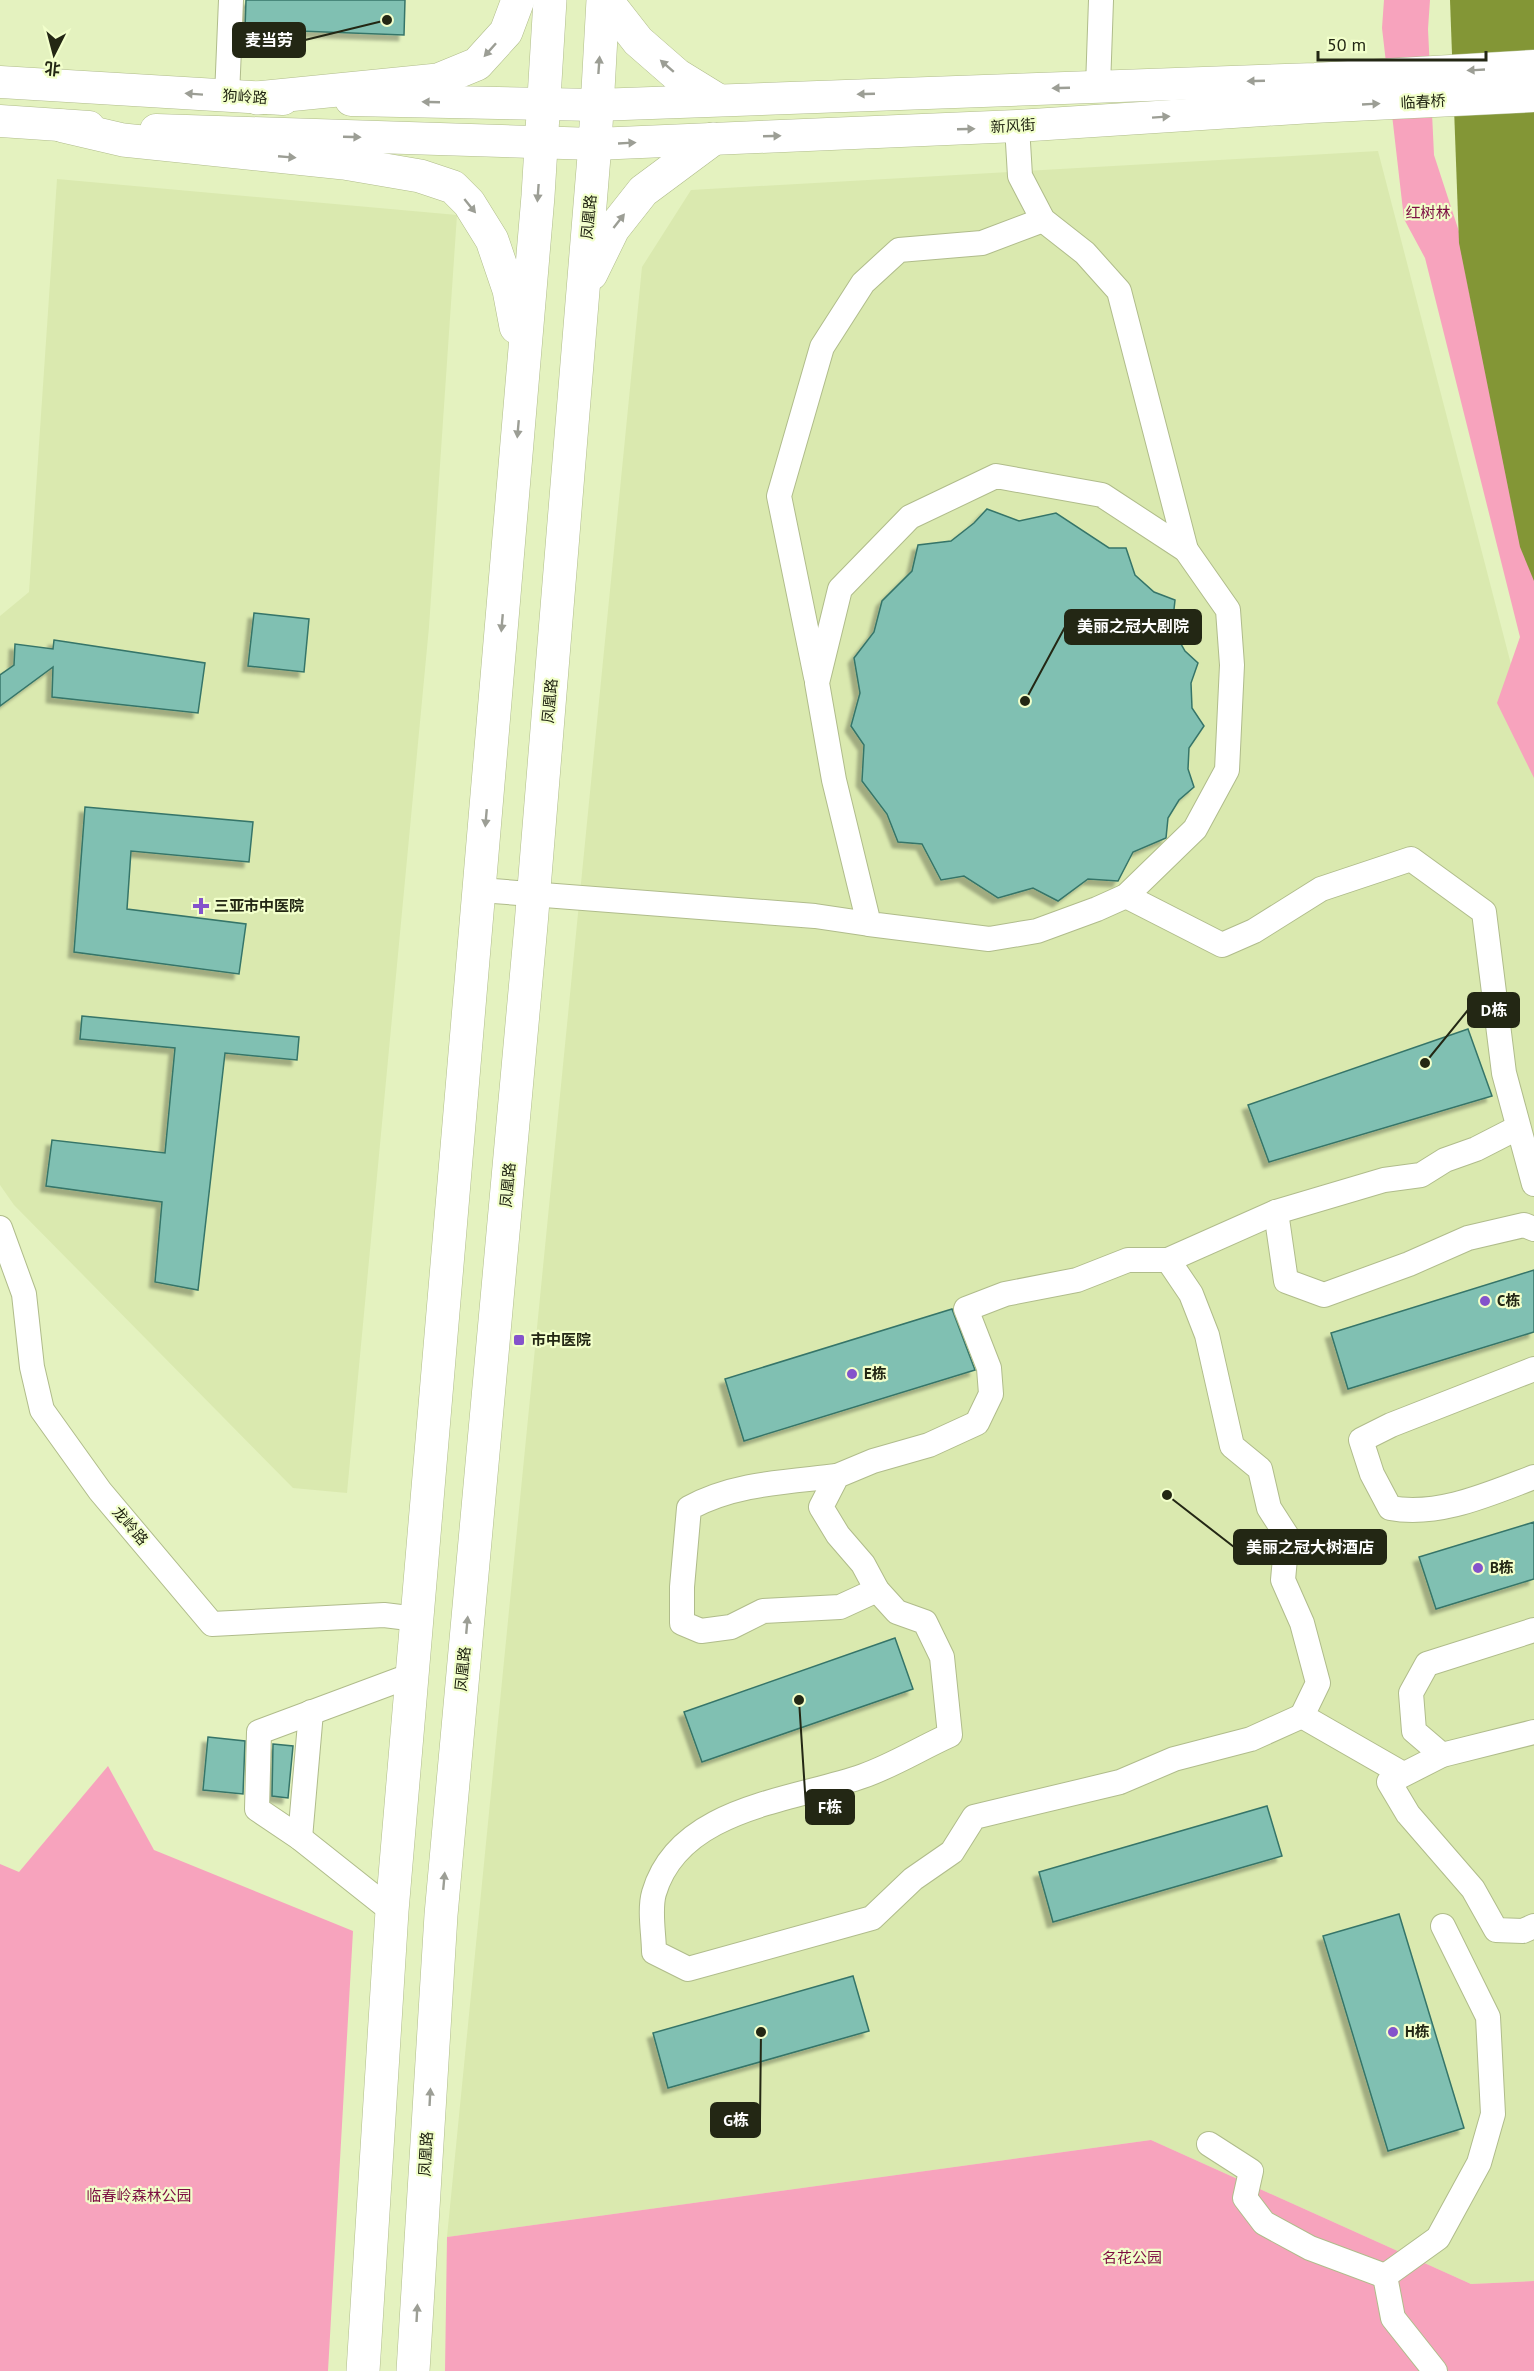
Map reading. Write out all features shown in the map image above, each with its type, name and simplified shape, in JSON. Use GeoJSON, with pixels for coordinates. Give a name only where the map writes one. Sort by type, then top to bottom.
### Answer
{"type":"FeatureCollection","features":[{"type":"Feature","properties":{"kind":"highway"},"geometry":{"type":"LineString","coordinates":[[242,97],[438,80],[477,64],[506,32],[518,0]]}},
{"type":"Feature","properties":{"kind":"highway"},"geometry":{"type":"LineString","coordinates":[[363,2371],[392,1911],[480,890],[541,142],[550,0]]}},
{"type":"Feature","properties":{"kind":"highway"},"geometry":{"type":"LineString","coordinates":[[604,0],[638,41],[677,75],[716,99]]}},
{"type":"Feature","properties":{"kind":"highway","name":"凤凰路"},"geometry":{"type":"LineString","coordinates":[[413,2371],[441,1915],[534,892],[595,144],[604,0]]}},
{"type":"Feature","properties":{"kind":"highway"},"geometry":{"type":"LineString","coordinates":[[63,126],[135,141],[344,163],[420,176],[453,187],[469,203],[492,240],[509,290],[516,326],[520,394]]}},
{"type":"Feature","properties":{"kind":"highway"},"geometry":{"type":"LineString","coordinates":[[583,292],[613,229],[643,191],[713,139]]}},
{"type":"Feature","properties":{"kind":"highway"},"geometry":{"type":"LineString","coordinates":[[392,1911],[441,1915]]}},
{"type":"Feature","properties":{"kind":"main road","name":"临春桥"},"geometry":{"type":"LineString","coordinates":[[1313,93],[1534,66]]}},
{"type":"Feature","properties":{"kind":"main road","name":"狗岭路"},"geometry":{"type":"LineString","coordinates":[[0,82],[242,97],[490,104],[597,105],[716,99]]}},
{"type":"Feature","properties":{"kind":"main road"},"geometry":{"type":"LineString","coordinates":[[716,99],[1098,87],[1313,93]]}},
{"type":"Feature","properties":{"kind":"main road","name":"临春桥"},"geometry":{"type":"LineString","coordinates":[[1313,93],[1534,96]]}},
{"type":"Feature","properties":{"kind":"main road","name":"新风街"},"geometry":{"type":"LineString","coordinates":[[63,126],[595,144],[1017,126],[1313,93]]}},
{"type":"Feature","properties":{"kind":"main road"},"geometry":{"type":"LineString","coordinates":[[0,121],[63,126]]}},
{"type":"Feature","properties":{"kind":"street"},"geometry":{"type":"LineString","coordinates":[[231,0],[242,97]]}},
{"type":"Feature","properties":{"kind":"street"},"geometry":{"type":"LineString","coordinates":[[1098,87],[1101,0]]}},
{"type":"Feature","properties":{"kind":"street"},"geometry":{"type":"LineString","coordinates":[[480,890],[534,892],[815,916],[989,939],[1037,931],[1125,896],[1195,830],[1227,770],[1232,665],[1228,610],[1186,550],[1119,291],[1085,254],[1043,220],[1020,176],[1017,126]]}},
{"type":"Feature","properties":{"kind":"street"},"geometry":{"type":"LineString","coordinates":[[869,924],[834,780],[817,683],[778,496],[822,347],[863,283],[899,250],[982,243],[1043,220]]}},
{"type":"Feature","properties":{"kind":"street"},"geometry":{"type":"LineString","coordinates":[[817,683],[840,589],[910,518],[996,476],[1102,495],[1186,550]]}},
{"type":"Feature","properties":{"kind":"street"},"geometry":{"type":"LineString","coordinates":[[1125,896],[1222,945],[1254,931],[1321,889],[1412,859],[1484,912],[1504,1073],[1517,1128],[1534,1184]]}},
{"type":"Feature","properties":{"kind":"street"},"geometry":{"type":"LineString","coordinates":[[877,1590],[840,1607],[763,1611],[732,1627],[701,1632],[682,1623],[682,1587],[689,1508],[707,1498],[761,1484],[837,1476],[873,1461],[929,1445],[977,1423],[991,1394],[989,1368],[966,1309],[1005,1294],[1077,1280],[1128,1260],[1168,1260],[1276,1212],[1384,1180],[1421,1175],[1445,1160],[1476,1149],[1517,1128]]}},
{"type":"Feature","properties":{"kind":"street"},"geometry":{"type":"LineString","coordinates":[[1276,1212],[1286,1281],[1324,1295],[1409,1264],[1468,1238],[1524,1225],[1534,1229]]}},
{"type":"Feature","properties":{"kind":"street","name":"龙岭路"},"geometry":{"type":"LineString","coordinates":[[0,1228],[24,1294],[32,1367],[42,1410],[99,1491],[212,1624],[384,1615],[417,1619]]}},
{"type":"Feature","properties":{"kind":"street"},"geometry":{"type":"LineString","coordinates":[[837,1476],[821,1507],[838,1535],[863,1564],[877,1590],[897,1612],[925,1622],[942,1657],[950,1735],[864,1776],[752,1809],[706,1827],[674,1854],[654,1894],[654,1952],[688,1969],[872,1918],[913,1880],[952,1852],[975,1817],[1120,1782],[1174,1759],[1251,1738],[1302,1716],[1318,1683],[1302,1623],[1283,1580],[1287,1536],[1269,1508],[1260,1469],[1232,1446],[1207,1335],[1191,1293],[1168,1260]]}},
{"type":"Feature","properties":{"kind":"street"},"geometry":{"type":"LineString","coordinates":[[1534,1369],[1391,1425],[1361,1440],[1372,1474],[1390,1508],[1407,1511],[1445,1507],[1534,1477]]}},
{"type":"Feature","properties":{"kind":"street"},"geometry":{"type":"LineString","coordinates":[[1443,1755],[1414,1731],[1411,1693],[1427,1664],[1534,1630]]}},
{"type":"Feature","properties":{"kind":"street"},"geometry":{"type":"LineString","coordinates":[[392,1911],[300,1838],[257,1809],[259,1732],[412,1675]]}},
{"type":"Feature","properties":{"kind":"street"},"geometry":{"type":"LineString","coordinates":[[300,1838],[311,1712]]}},
{"type":"Feature","properties":{"kind":"street"},"geometry":{"type":"LineString","coordinates":[[1302,1716],[1403,1774]]}},
{"type":"Feature","properties":{"kind":"street"},"geometry":{"type":"LineString","coordinates":[[1534,1732],[1443,1755],[1389,1782],[1408,1814],[1473,1889],[1496,1930],[1523,1930],[1534,1926]]}},
{"type":"Feature","properties":{"kind":"street"},"geometry":{"type":"LineString","coordinates":[[1385,2276],[1438,2238],[1479,2163],[1493,2114],[1488,2017],[1443,1926]]}},
{"type":"Feature","properties":{"kind":"street"},"geometry":{"type":"LineString","coordinates":[[1209,2144],[1251,2171],[1245,2198],[1264,2223],[1310,2248],[1385,2276]]}},
{"type":"Feature","properties":{"kind":"street"},"geometry":{"type":"LineString","coordinates":[[1385,2276],[1393,2318],[1435,2371]]}},
{"type":"Feature","properties":{"kind":"shaded area"},"geometry":{"type":"Polygon","coordinates":[[[1450,0],[1534,0],[1534,581],[1520,547],[1459,243],[1450,0]]]}},
{"type":"Feature","properties":{"kind":"shaded area"},"geometry":{"type":"Polygon","coordinates":[[[1378,151],[1534,753],[1534,2281],[1471,2284],[1151,2140],[447,2237],[642,267],[691,190],[1378,151]]]}},
{"type":"Feature","properties":{"kind":"shaded area","name":"三亚市中医院"},"geometry":{"type":"Polygon","coordinates":[[[57,179],[457,215],[429,627],[347,1493],[293,1488],[14,1205],[0,1185],[0,616],[29,592],[57,179]]]}},
{"type":"Feature","properties":{"kind":"green space","name":"红树林"},"geometry":{"type":"Polygon","coordinates":[[[1384,0],[1430,0],[1428,29],[1434,155],[1482,302],[1534,555],[1534,778],[1497,703],[1520,637],[1425,258],[1404,219],[1382,28],[1384,0]]]}},
{"type":"Feature","properties":{"kind":"green space","name":"临春岭森林公园"},"geometry":{"type":"Polygon","coordinates":[[[108,1766],[154,1850],[353,1931],[328,2371],[0,2371],[0,1864],[19,1872],[108,1766]]]}},
{"type":"Feature","properties":{"kind":"green space","name":"名花公园"},"geometry":{"type":"Polygon","coordinates":[[[1151,2140],[1471,2284],[1534,2281],[1534,2371],[445,2371],[447,2237],[1151,2140]]]}},
{"type":"Feature","properties":{"kind":"building"},"geometry":{"type":"Polygon","coordinates":[[[246,0],[405,0],[404,35],[245,29],[246,0]]]}},
{"type":"Feature","properties":{"kind":"building"},"geometry":{"type":"Polygon","coordinates":[[[987,509],[1019,521],[1056,513],[1109,548],[1126,548],[1135,575],[1154,592],[1175,600],[1172,628],[1185,651],[1198,663],[1191,683],[1192,708],[1204,726],[1189,748],[1188,769],[1194,787],[1179,800],[1168,818],[1166,838],[1133,852],[1118,881],[1088,879],[1058,901],[1033,888],[998,898],[964,876],[941,880],[922,844],[898,842],[887,814],[862,781],[864,745],[851,726],[860,693],[854,658],[874,632],[882,601],[912,571],[918,545],[951,541],[974,523],[987,509]]]}},
{"type":"Feature","properties":{"kind":"building"},"geometry":{"type":"Polygon","coordinates":[[[254,613],[309,619],[304,672],[248,666],[254,613]]]}},
{"type":"Feature","properties":{"kind":"building"},"geometry":{"type":"Polygon","coordinates":[[[54,640],[205,663],[198,713],[52,697],[53,667],[0,706],[0,675],[14,665],[15,644],[53,649],[54,640]]]}},
{"type":"Feature","properties":{"kind":"building"},"geometry":{"type":"Polygon","coordinates":[[[85,807],[253,822],[249,862],[131,851],[127,909],[246,924],[239,974],[74,952],[85,807]]]}},
{"type":"Feature","properties":{"kind":"building"},"geometry":{"type":"Polygon","coordinates":[[[82,1016],[299,1037],[297,1060],[225,1053],[198,1290],[155,1282],[162,1202],[46,1186],[52,1140],[165,1153],[175,1048],[80,1039],[82,1016]]]}},
{"type":"Feature","properties":{"kind":"building"},"geometry":{"type":"Polygon","coordinates":[[[1468,1029],[1492,1096],[1269,1162],[1248,1105],[1468,1029]]]}},
{"type":"Feature","properties":{"kind":"building","name":"C栋"},"geometry":{"type":"Polygon","coordinates":[[[1534,1270],[1534,1332],[1348,1389],[1331,1333],[1534,1270]]]}},
{"type":"Feature","properties":{"kind":"building","name":"E栋"},"geometry":{"type":"Polygon","coordinates":[[[952,1309],[975,1370],[744,1441],[725,1379],[952,1309]]]}},
{"type":"Feature","properties":{"kind":"building","name":"B栋"},"geometry":{"type":"Polygon","coordinates":[[[1534,1522],[1534,1579],[1436,1609],[1419,1557],[1534,1522]]]}},
{"type":"Feature","properties":{"kind":"building"},"geometry":{"type":"Polygon","coordinates":[[[895,1638],[913,1689],[702,1762],[684,1712],[895,1638]]]}},
{"type":"Feature","properties":{"kind":"building"},"geometry":{"type":"Polygon","coordinates":[[[208,1737],[245,1741],[243,1794],[203,1790],[208,1737]]]}},
{"type":"Feature","properties":{"kind":"building"},"geometry":{"type":"Polygon","coordinates":[[[273,1744],[293,1746],[288,1798],[272,1796],[273,1744]]]}},
{"type":"Feature","properties":{"kind":"building"},"geometry":{"type":"Polygon","coordinates":[[[1267,1806],[1282,1856],[1053,1922],[1039,1872],[1267,1806]]]}},
{"type":"Feature","properties":{"kind":"building","name":"H栋"},"geometry":{"type":"Polygon","coordinates":[[[1399,1914],[1464,2128],[1388,2151],[1323,1936],[1399,1914]]]}},
{"type":"Feature","properties":{"kind":"building"},"geometry":{"type":"Polygon","coordinates":[[[853,1976],[869,2031],[668,2088],[653,2033],[853,1976]]]}},
{"type":"Feature","properties":{"kind":"place","name":"麦当劳"},"geometry":{"type":"Point","coordinates":[387,20]}},
{"type":"Feature","properties":{"kind":"place","name":"美丽之冠大剧院"},"geometry":{"type":"Point","coordinates":[1025,701]}},
{"type":"Feature","properties":{"kind":"place","name":"三亚市中医院"},"geometry":{"type":"Point","coordinates":[201,906]}},
{"type":"Feature","properties":{"kind":"place","name":"D栋"},"geometry":{"type":"Point","coordinates":[1425,1063]}},
{"type":"Feature","properties":{"kind":"place","name":"C栋"},"geometry":{"type":"Point","coordinates":[1485,1301]}},
{"type":"Feature","properties":{"kind":"place","name":"市中医院"},"geometry":{"type":"Point","coordinates":[519,1340]}},
{"type":"Feature","properties":{"kind":"place","name":"E栋"},"geometry":{"type":"Point","coordinates":[852,1374]}},
{"type":"Feature","properties":{"kind":"place","name":"美丽之冠大树酒店"},"geometry":{"type":"Point","coordinates":[1167,1495]}},
{"type":"Feature","properties":{"kind":"place","name":"B栋"},"geometry":{"type":"Point","coordinates":[1478,1568]}},
{"type":"Feature","properties":{"kind":"place","name":"F栋"},"geometry":{"type":"Point","coordinates":[799,1700]}},
{"type":"Feature","properties":{"kind":"place","name":"G栋"},"geometry":{"type":"Point","coordinates":[761,2032]}},
{"type":"Feature","properties":{"kind":"place","name":"H栋"},"geometry":{"type":"Point","coordinates":[1393,2032]}}]}
